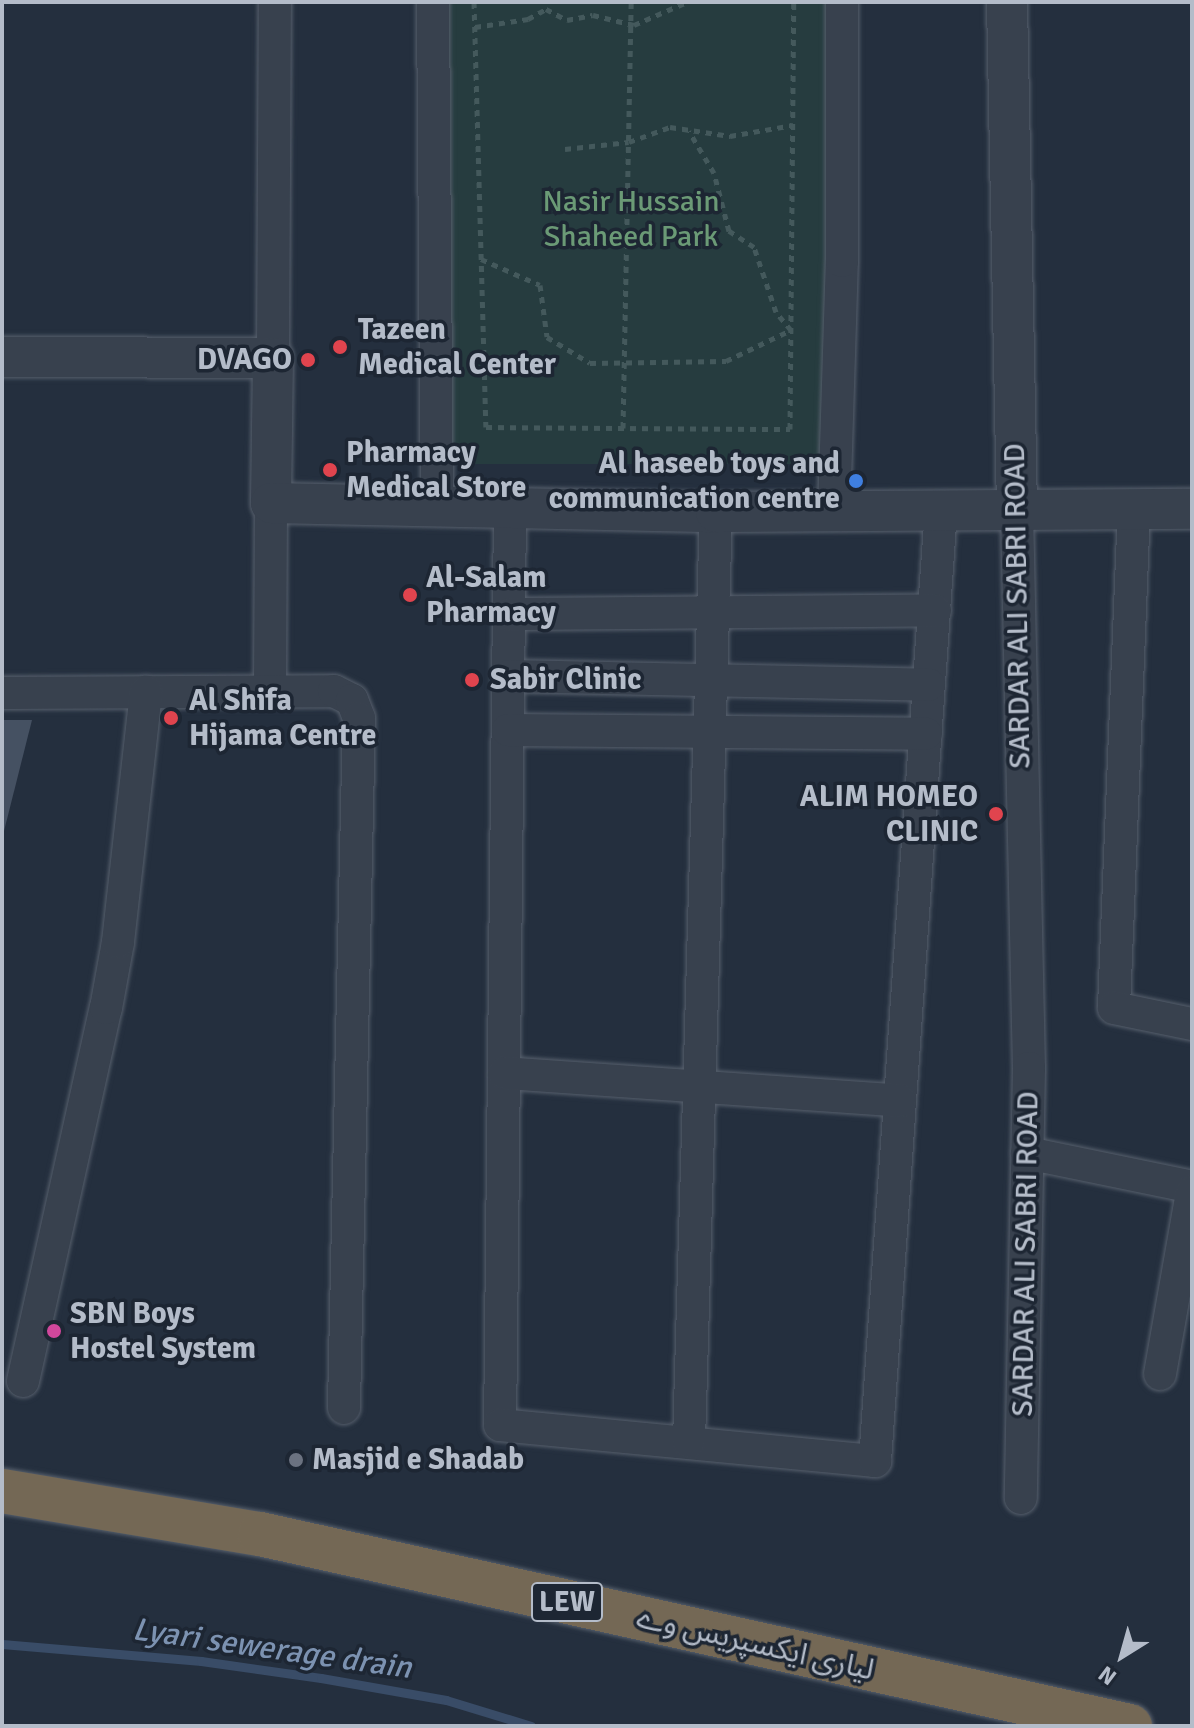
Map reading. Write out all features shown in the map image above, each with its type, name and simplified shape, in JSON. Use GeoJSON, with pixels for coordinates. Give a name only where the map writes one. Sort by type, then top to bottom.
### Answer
{"type":"FeatureCollection","features":[{"type":"Feature","properties":{"kind":"highway","name":"لیاری ایکسپریس وے"},"geometry":{"type":"LineString","coordinates":[[2,1491],[260,1534],[1130,1726]]}},
{"type":"Feature","properties":{"kind":"street"},"geometry":{"type":"LineString","coordinates":[[270,691],[275,2]]}},
{"type":"Feature","properties":{"kind":"street"},"geometry":{"type":"LineString","coordinates":[[433,2],[437,506]]}},
{"type":"Feature","properties":{"kind":"street"},"geometry":{"type":"LineString","coordinates":[[834,512],[842,261],[842,2]]}},
{"type":"Feature","properties":{"kind":"street","name":"SARDAR ALI SABRI ROAD"},"geometry":{"type":"LineString","coordinates":[[1007,2],[1029,1068],[1021,1498]]}},
{"type":"Feature","properties":{"kind":"street"},"geometry":{"type":"LineString","coordinates":[[2,357],[273,358]]}},
{"type":"Feature","properties":{"kind":"street"},"geometry":{"type":"LineString","coordinates":[[271,503],[716,512],[1192,509]]}},
{"type":"Feature","properties":{"kind":"street"},"geometry":{"type":"LineString","coordinates":[[510,508],[500,1425],[875,1461],[941,511]]}},
{"type":"Feature","properties":{"kind":"street"},"geometry":{"type":"LineString","coordinates":[[1134,509],[1114,1008],[1192,1024]]}},
{"type":"Feature","properties":{"kind":"street"},"geometry":{"type":"LineString","coordinates":[[689,1442],[716,512]]}},
{"type":"Feature","properties":{"kind":"street"},"geometry":{"type":"LineString","coordinates":[[509,614],[935,610]]}},
{"type":"Feature","properties":{"kind":"street"},"geometry":{"type":"LineString","coordinates":[[509,676],[929,685]]}},
{"type":"Feature","properties":{"kind":"street"},"geometry":{"type":"LineString","coordinates":[[2,693],[334,691],[352,700],[359,718],[344,1408]]}},
{"type":"Feature","properties":{"kind":"street"},"geometry":{"type":"LineString","coordinates":[[23,1381],[118,942],[146,692]]}},
{"type":"Feature","properties":{"kind":"street"},"geometry":{"type":"LineString","coordinates":[[508,730],[926,734]]}},
{"type":"Feature","properties":{"kind":"street"},"geometry":{"type":"LineString","coordinates":[[504,1073],[900,1101]]}},
{"type":"Feature","properties":{"kind":"street"},"geometry":{"type":"LineString","coordinates":[[1027,1153],[1192,1190],[1160,1374]]}},
{"type":"Feature","properties":{"kind":"path"},"geometry":{"type":"LineString","coordinates":[[474,2],[486,427],[790,429],[794,2]]}},
{"type":"Feature","properties":{"kind":"path"},"geometry":{"type":"LineString","coordinates":[[623,428],[631,2]]}},
{"type":"Feature","properties":{"kind":"path"},"geometry":{"type":"LineString","coordinates":[[475,27],[528,19],[546,9],[567,20],[593,15],[634,25],[687,2]]}},
{"type":"Feature","properties":{"kind":"path"},"geometry":{"type":"LineString","coordinates":[[565,149],[629,142],[670,127],[730,136],[793,125]]}},
{"type":"Feature","properties":{"kind":"path"},"geometry":{"type":"LineString","coordinates":[[689,131],[714,173],[729,231],[754,247],[776,312],[791,330]]}},
{"type":"Feature","properties":{"kind":"path"},"geometry":{"type":"LineString","coordinates":[[481,259],[540,285],[547,337],[590,363],[726,361],[791,330]]}},
{"type":"Feature","properties":{"kind":"green space","name":"Nasir Hussain Shaheed Park"},"geometry":{"type":"Polygon","coordinates":[[[429,2],[827,2],[827,464],[429,464],[429,2]]]}},
{"type":"Feature","properties":{"kind":"building"},"geometry":{"type":"Polygon","coordinates":[[[2,720],[32,720],[3,835],[2,835],[2,720]]]}},
{"type":"Feature","properties":{"kind":"waterway","name":"Lyari sewerage drain"},"geometry":{"type":"LineString","coordinates":[[2,1644],[201,1661],[321,1678],[446,1700],[531,1726]]}},
{"type":"Feature","properties":{"kind":"place","name":"Tazeen Medical Center"},"geometry":{"type":"Point","coordinates":[340,347]}},
{"type":"Feature","properties":{"kind":"place","name":"DVAGO"},"geometry":{"type":"Point","coordinates":[308,360]}},
{"type":"Feature","properties":{"kind":"place","name":"Pharmacy Medical Store"},"geometry":{"type":"Point","coordinates":[330,470]}},
{"type":"Feature","properties":{"kind":"place","name":"Al haseeb toys and communication centre"},"geometry":{"type":"Point","coordinates":[856,481]}},
{"type":"Feature","properties":{"kind":"place","name":"Al-Salam Pharmacy"},"geometry":{"type":"Point","coordinates":[410,595]}},
{"type":"Feature","properties":{"kind":"place","name":"Sabir Clinic"},"geometry":{"type":"Point","coordinates":[472,680]}},
{"type":"Feature","properties":{"kind":"place","name":"Al Shifa Hijama Centre"},"geometry":{"type":"Point","coordinates":[171,718]}},
{"type":"Feature","properties":{"kind":"place","name":"ALIM HOMEO CLINIC"},"geometry":{"type":"Point","coordinates":[996,814]}},
{"type":"Feature","properties":{"kind":"place","name":"SBN Boys Hostel System"},"geometry":{"type":"Point","coordinates":[54,1331]}},
{"type":"Feature","properties":{"kind":"place","name":"Masjid e Shadab"},"geometry":{"type":"Point","coordinates":[296,1460]}}]}
